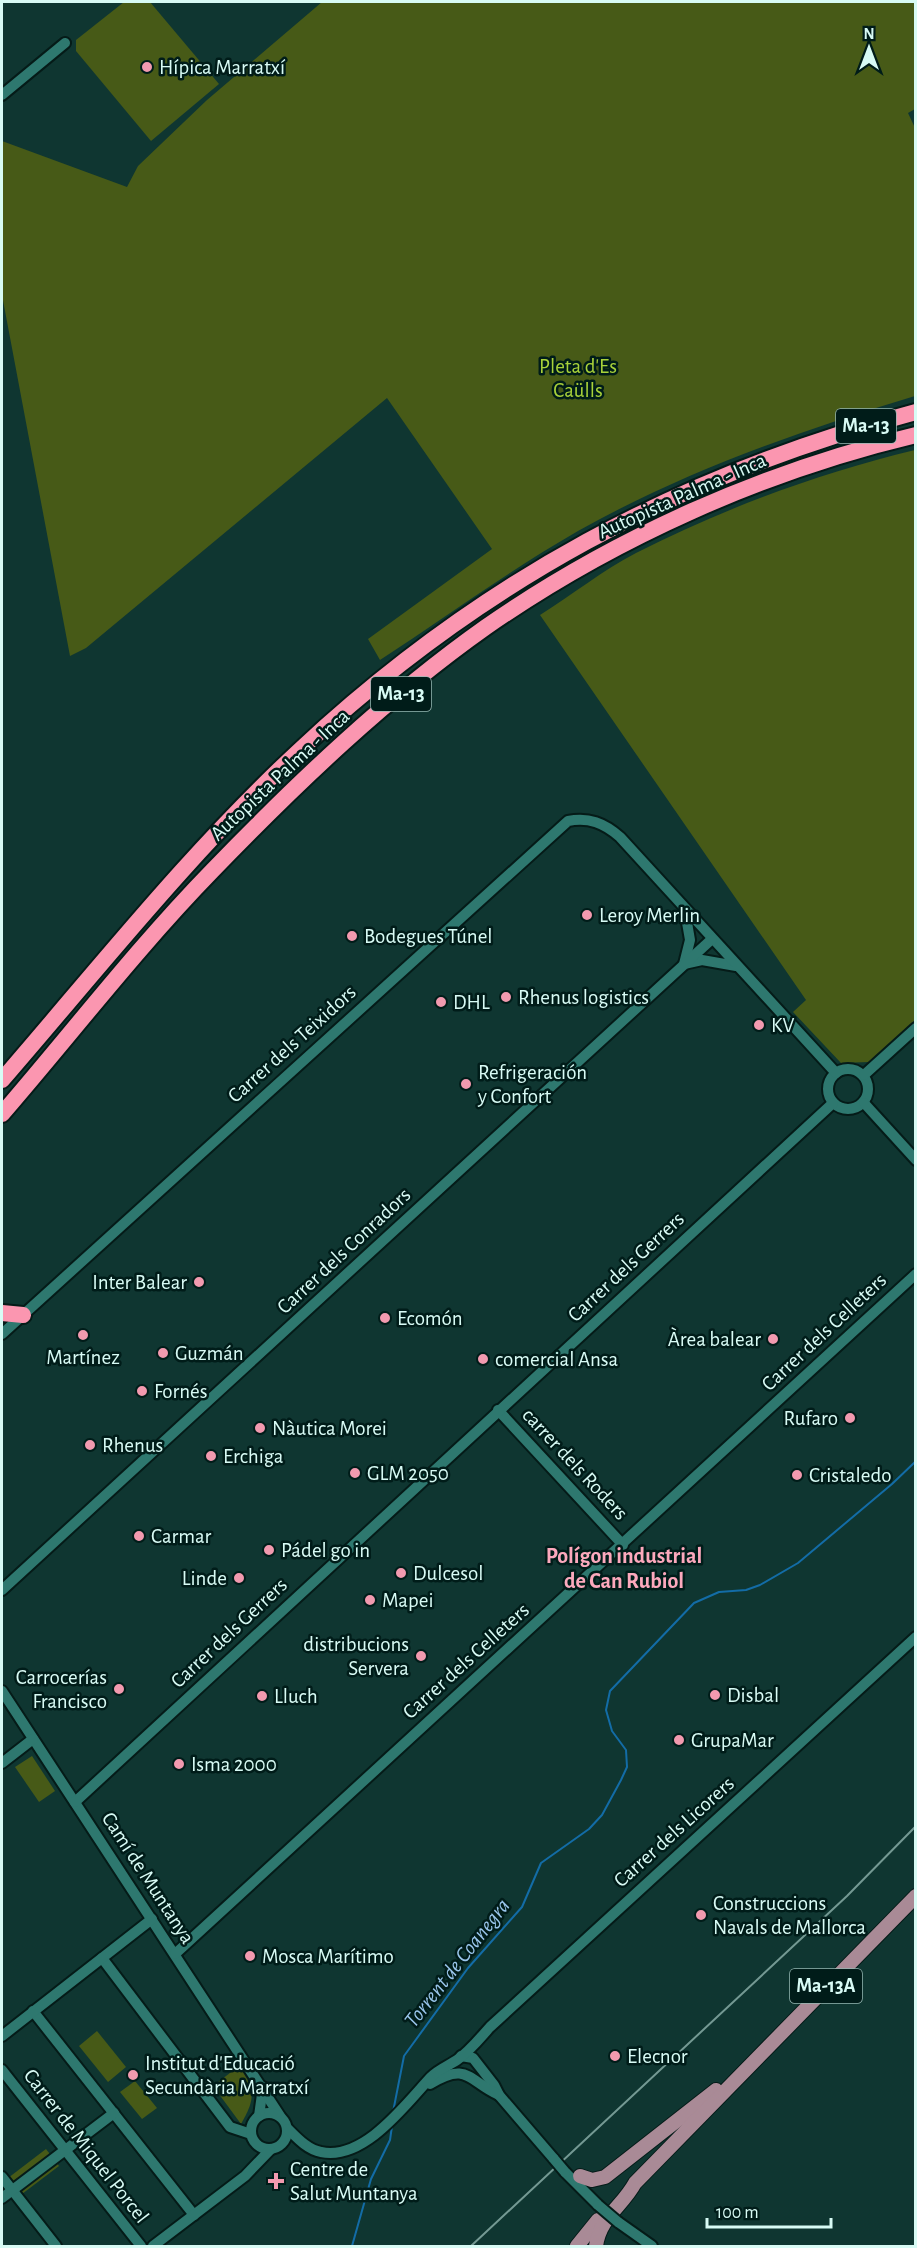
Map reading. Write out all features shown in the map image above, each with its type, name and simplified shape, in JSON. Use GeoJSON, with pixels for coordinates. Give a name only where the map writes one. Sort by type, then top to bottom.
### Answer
{"type":"FeatureCollection","features":[{"type":"Feature","properties":{"kind":"highway","name":"Autopista Palma - Inca"},"geometry":{"type":"LineString","coordinates":[[2,1080],[183,870],[269,780],[362,694],[428,642],[532,572],[660,503],[778,454],[915,412]]}},
{"type":"Feature","properties":{"kind":"highway","name":"Autopista Palma - Inca"},"geometry":{"type":"LineString","coordinates":[[2,1114],[147,942],[233,849],[363,727],[419,679],[485,628],[592,562],[705,506],[822,461],[915,435]]}},
{"type":"Feature","properties":{"kind":"highway"},"geometry":{"type":"LineString","coordinates":[[2,1313],[24,1315]]}},
{"type":"Feature","properties":{"kind":"main road","name":"Ma-13A"},"geometry":{"type":"LineString","coordinates":[[577,2247],[604,2212],[915,1896]]}},
{"type":"Feature","properties":{"kind":"main road"},"geometry":{"type":"LineString","coordinates":[[572,2172],[592,2180],[605,2177],[721,2086],[738,2077]]}},
{"type":"Feature","properties":{"kind":"main road","name":"Ma-13A"},"geometry":{"type":"LineString","coordinates":[[596,2247],[599,2232],[607,2216],[635,2183]]}},
{"type":"Feature","properties":{"kind":"street"},"geometry":{"type":"LineString","coordinates":[[2,95],[65,43]]}},
{"type":"Feature","properties":{"kind":"street","name":"Carrer dels Teixidors"},"geometry":{"type":"LineString","coordinates":[[2,1334],[568,821],[581,819],[607,826],[620,837],[836,1073]]}},
{"type":"Feature","properties":{"kind":"street"},"geometry":{"type":"LineString","coordinates":[[684,908],[690,940],[684,964],[702,960],[737,966]]}},
{"type":"Feature","properties":{"kind":"street","name":"Carrer dels Conradors"},"geometry":{"type":"LineString","coordinates":[[2,1590],[712,939]]}},
{"type":"Feature","properties":{"kind":"street"},"geometry":{"type":"LineString","coordinates":[[864,1076],[915,1028]]}},
{"type":"Feature","properties":{"kind":"street"},"geometry":{"type":"LineString","coordinates":[[853,1069],[864,1076],[869,1092],[864,1103],[852,1109],[845,1109],[833,1103],[828,1084],[836,1073],[853,1069]]}},
{"type":"Feature","properties":{"kind":"street","name":"Carrer dels Gerrers"},"geometry":{"type":"LineString","coordinates":[[75,1802],[833,1103]]}},
{"type":"Feature","properties":{"kind":"street"},"geometry":{"type":"LineString","coordinates":[[864,1103],[915,1160]]}},
{"type":"Feature","properties":{"kind":"street","name":"Carrer dels Celleters"},"geometry":{"type":"LineString","coordinates":[[175,1954],[623,1545],[915,1274]]}},
{"type":"Feature","properties":{"kind":"street","name":"carrer dels Roders"},"geometry":{"type":"LineString","coordinates":[[498,1410],[623,1545]]}},
{"type":"Feature","properties":{"kind":"street","name":"Carrer dels Licorers"},"geometry":{"type":"LineString","coordinates":[[461,2056],[915,1637]]}},
{"type":"Feature","properties":{"kind":"street","name":"Camí de Muntanya"},"geometry":{"type":"LineString","coordinates":[[2,1691],[280,2116]]}},
{"type":"Feature","properties":{"kind":"street"},"geometry":{"type":"LineString","coordinates":[[2,1763],[33,1739]]}},
{"type":"Feature","properties":{"kind":"street"},"geometry":{"type":"LineString","coordinates":[[2,2036],[152,1919]]}},
{"type":"Feature","properties":{"kind":"street"},"geometry":{"type":"LineString","coordinates":[[102,1958],[230,2127],[251,2134]]}},
{"type":"Feature","properties":{"kind":"street"},"geometry":{"type":"LineString","coordinates":[[33,2011],[194,2215]]}},
{"type":"Feature","properties":{"kind":"street"},"geometry":{"type":"LineString","coordinates":[[461,2056],[464,2067],[489,2091],[499,2095]]}},
{"type":"Feature","properties":{"kind":"street"},"geometry":{"type":"LineString","coordinates":[[306,2146],[275,2148],[256,2144],[251,2134],[252,2124],[259,2116],[270,2113],[280,2116],[288,2128],[306,2146],[319,2152],[336,2154],[352,2151],[406,2105],[441,2068],[461,2056],[473,2058],[499,2095],[572,2172],[598,2205],[652,2247]]}},
{"type":"Feature","properties":{"kind":"street","name":"Carrer de Miquel Porcel"},"geometry":{"type":"LineString","coordinates":[[2,2070],[141,2247]]}},
{"type":"Feature","properties":{"kind":"street"},"geometry":{"type":"LineString","coordinates":[[422,2089],[449,2075],[464,2075],[480,2081]]}},
{"type":"Feature","properties":{"kind":"street"},"geometry":{"type":"LineString","coordinates":[[259,2116],[262,2087]]}},
{"type":"Feature","properties":{"kind":"street"},"geometry":{"type":"LineString","coordinates":[[2,2198],[114,2113]]}},
{"type":"Feature","properties":{"kind":"street"},"geometry":{"type":"LineString","coordinates":[[153,2247],[245,2176],[287,2138],[288,2128]]}},
{"type":"Feature","properties":{"kind":"street"},"geometry":{"type":"LineString","coordinates":[[2,2177],[56,2247]]}},
{"type":"Feature","properties":{"kind":"green space","name":"Hípica Marratxí"},"geometry":{"type":"Polygon","coordinates":[[[124,2],[150,2],[219,84],[151,141],[76,51],[76,40],[124,2]]]}},
{"type":"Feature","properties":{"kind":"green space","name":"Pleta d'Es Caülls"},"geometry":{"type":"Polygon","coordinates":[[[322,2],[915,2],[915,109],[908,113],[916,130],[915,396],[743,454],[619,509],[528,562],[380,660],[368,639],[492,549],[387,398],[86,648],[70,656],[2,295],[2,141],[127,187],[138,166],[207,100],[322,2]]]}},
{"type":"Feature","properties":{"kind":"green space"},"geometry":{"type":"Polygon","coordinates":[[[915,450],[915,1020],[869,1062],[841,1063],[793,1012],[806,1000],[540,615],[636,553],[704,521],[773,493],[843,469],[915,450]]]}},
{"type":"Feature","properties":{"kind":"green space"},"geometry":{"type":"Polygon","coordinates":[[[32,1756],[55,1791],[39,1802],[15,1767],[32,1756]]]}},
{"type":"Feature","properties":{"kind":"green space"},"geometry":{"type":"Polygon","coordinates":[[[97,2031],[126,2067],[108,2082],[79,2046],[97,2031]]]}},
{"type":"Feature","properties":{"kind":"green space"},"geometry":{"type":"Polygon","coordinates":[[[239,2066],[252,2094],[241,2124],[213,2086],[239,2066]]]}},
{"type":"Feature","properties":{"kind":"green space"},"geometry":{"type":"Polygon","coordinates":[[[135,2081],[157,2108],[142,2119],[120,2092],[135,2081]]]}},
{"type":"Feature","properties":{"kind":"green space"},"geometry":{"type":"Polygon","coordinates":[[[46,2149],[59,2166],[22,2194],[8,2178],[46,2149]]]}},
{"type":"Feature","properties":{"kind":"waterway","name":"Torrent de Coanegra"},"geometry":{"type":"LineString","coordinates":[[393,2112],[404,2056],[468,1968],[522,1907],[541,1863],[589,1829],[602,1815],[621,1780],[627,1767],[626,1750],[612,1731],[606,1710],[610,1691],[694,1603],[719,1592],[746,1590],[760,1585],[798,1563],[916,1461]]}},
{"type":"Feature","properties":{"kind":"waterway","name":"Torrent de Coanegra"},"geometry":{"type":"LineString","coordinates":[[352,2246],[371,2179],[390,2140],[392,2126]]}},
{"type":"Feature","properties":{"kind":"railway"},"geometry":{"type":"LineString","coordinates":[[471,2246],[847,1896],[916,1826]]}},
{"type":"Feature","properties":{"kind":"place","name":"Hípica Marratxí"},"geometry":{"type":"Point","coordinates":[147,67]}},
{"type":"Feature","properties":{"kind":"place","name":"Leroy Merlin"},"geometry":{"type":"Point","coordinates":[587,915]}},
{"type":"Feature","properties":{"kind":"place","name":"Bodegues Túnel"},"geometry":{"type":"Point","coordinates":[352,936]}},
{"type":"Feature","properties":{"kind":"place","name":"Rhenus logistics"},"geometry":{"type":"Point","coordinates":[506,997]}},
{"type":"Feature","properties":{"kind":"place","name":"DHL"},"geometry":{"type":"Point","coordinates":[441,1002]}},
{"type":"Feature","properties":{"kind":"place","name":"KV"},"geometry":{"type":"Point","coordinates":[759,1025]}},
{"type":"Feature","properties":{"kind":"place","name":"Refrigeración y Confort"},"geometry":{"type":"Point","coordinates":[466,1084]}},
{"type":"Feature","properties":{"kind":"place","name":"Inter Balear"},"geometry":{"type":"Point","coordinates":[199,1282]}},
{"type":"Feature","properties":{"kind":"place","name":"Ecomón"},"geometry":{"type":"Point","coordinates":[385,1318]}},
{"type":"Feature","properties":{"kind":"place","name":"Martínez"},"geometry":{"type":"Point","coordinates":[83,1335]}},
{"type":"Feature","properties":{"kind":"place","name":"Àrea balear"},"geometry":{"type":"Point","coordinates":[773,1339]}},
{"type":"Feature","properties":{"kind":"place","name":"Guzmán"},"geometry":{"type":"Point","coordinates":[163,1353]}},
{"type":"Feature","properties":{"kind":"place","name":"comercial Ansa"},"geometry":{"type":"Point","coordinates":[483,1359]}},
{"type":"Feature","properties":{"kind":"place","name":"Fornés"},"geometry":{"type":"Point","coordinates":[142,1391]}},
{"type":"Feature","properties":{"kind":"place","name":"Rufaro"},"geometry":{"type":"Point","coordinates":[850,1418]}},
{"type":"Feature","properties":{"kind":"place","name":"Nàutica Morei"},"geometry":{"type":"Point","coordinates":[260,1428]}},
{"type":"Feature","properties":{"kind":"place","name":"Rhenus"},"geometry":{"type":"Point","coordinates":[90,1445]}},
{"type":"Feature","properties":{"kind":"place","name":"Erchiga"},"geometry":{"type":"Point","coordinates":[211,1456]}},
{"type":"Feature","properties":{"kind":"place","name":"GLM 2050"},"geometry":{"type":"Point","coordinates":[355,1473]}},
{"type":"Feature","properties":{"kind":"place","name":"Cristaledo"},"geometry":{"type":"Point","coordinates":[797,1475]}},
{"type":"Feature","properties":{"kind":"place","name":"Carmar"},"geometry":{"type":"Point","coordinates":[139,1536]}},
{"type":"Feature","properties":{"kind":"place","name":"Pádel go in"},"geometry":{"type":"Point","coordinates":[269,1550]}},
{"type":"Feature","properties":{"kind":"place","name":"Dulcesol"},"geometry":{"type":"Point","coordinates":[401,1573]}},
{"type":"Feature","properties":{"kind":"place","name":"Linde"},"geometry":{"type":"Point","coordinates":[239,1578]}},
{"type":"Feature","properties":{"kind":"place","name":"Mapei"},"geometry":{"type":"Point","coordinates":[370,1600]}},
{"type":"Feature","properties":{"kind":"place","name":"distribucions Servera"},"geometry":{"type":"Point","coordinates":[421,1656]}},
{"type":"Feature","properties":{"kind":"place","name":"Carrocerías Francisco"},"geometry":{"type":"Point","coordinates":[119,1689]}},
{"type":"Feature","properties":{"kind":"place","name":"Disbal"},"geometry":{"type":"Point","coordinates":[715,1695]}},
{"type":"Feature","properties":{"kind":"place","name":"Lluch"},"geometry":{"type":"Point","coordinates":[262,1696]}},
{"type":"Feature","properties":{"kind":"place","name":"GrupaMar"},"geometry":{"type":"Point","coordinates":[679,1740]}},
{"type":"Feature","properties":{"kind":"place","name":"Isma 2000"},"geometry":{"type":"Point","coordinates":[179,1764]}},
{"type":"Feature","properties":{"kind":"place","name":"Construccions Navals de Mallorca"},"geometry":{"type":"Point","coordinates":[701,1915]}},
{"type":"Feature","properties":{"kind":"place","name":"Mosca Marítimo"},"geometry":{"type":"Point","coordinates":[250,1956]}},
{"type":"Feature","properties":{"kind":"place","name":"Elecnor"},"geometry":{"type":"Point","coordinates":[615,2056]}},
{"type":"Feature","properties":{"kind":"place","name":"Institut d'Educació Secundària Marratxí"},"geometry":{"type":"Point","coordinates":[133,2075]}},
{"type":"Feature","properties":{"kind":"place","name":"Centre de Salut Muntanya"},"geometry":{"type":"Point","coordinates":[276,2181]}},
{"type":"Feature","properties":{"kind":"district","name":"Polígon industrial de Can Rubiol"},"geometry":{"type":"Point","coordinates":[624,1568]}}]}
